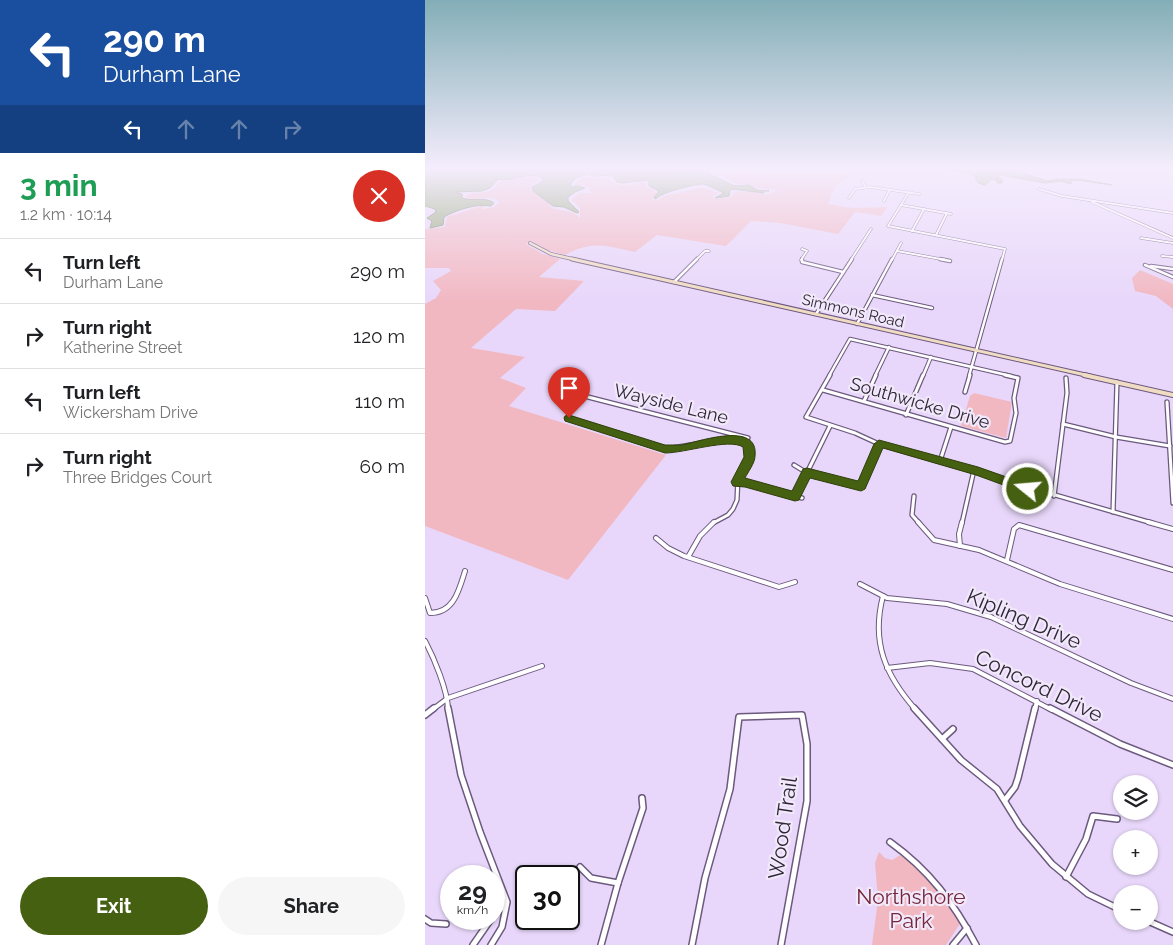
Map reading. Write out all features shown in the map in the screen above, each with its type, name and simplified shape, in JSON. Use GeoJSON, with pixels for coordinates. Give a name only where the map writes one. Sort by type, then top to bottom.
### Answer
{"type":"FeatureCollection","features":[{"type":"Feature","properties":{"kind":"street"},"geometry":{"type":"LineString","coordinates":[[897,212],[888,226],[1003,248],[1005,250],[965,392]]}},
{"type":"Feature","properties":{"kind":"street"},"geometry":{"type":"LineString","coordinates":[[911,231],[922,212]]}},
{"type":"Feature","properties":{"kind":"street"},"geometry":{"type":"LineString","coordinates":[[942,212],[951,214]]}},
{"type":"Feature","properties":{"kind":"street"},"geometry":{"type":"LineString","coordinates":[[1116,212],[1173,238]]}},
{"type":"Feature","properties":{"kind":"street"},"geometry":{"type":"LineString","coordinates":[[936,235],[947,213]]}},
{"type":"Feature","properties":{"kind":"street"},"geometry":{"type":"LineString","coordinates":[[816,314],[871,229]]}},
{"type":"Feature","properties":{"kind":"street"},"geometry":{"type":"LineString","coordinates":[[1141,238],[1173,243]]}},
{"type":"Feature","properties":{"kind":"street","name":"Simmons Road"},"geometry":{"type":"LineString","coordinates":[[530,243],[551,254],[1173,395]]}},
{"type":"Feature","properties":{"kind":"street"},"geometry":{"type":"LineString","coordinates":[[857,324],[901,243]]}},
{"type":"Feature","properties":{"kind":"street"},"geometry":{"type":"LineString","coordinates":[[802,249],[807,251],[801,260],[802,262],[843,272]]}},
{"type":"Feature","properties":{"kind":"street"},"geometry":{"type":"LineString","coordinates":[[674,282],[705,251],[709,251]]}},
{"type":"Feature","properties":{"kind":"street"},"geometry":{"type":"LineString","coordinates":[[897,251],[950,261]]}},
{"type":"Feature","properties":{"kind":"street"},"geometry":{"type":"LineString","coordinates":[[1162,256],[1173,258]]}},
{"type":"Feature","properties":{"kind":"street"},"geometry":{"type":"LineString","coordinates":[[1173,269],[1145,265],[1173,277]]}},
{"type":"Feature","properties":{"kind":"street"},"geometry":{"type":"LineString","coordinates":[[872,295],[932,308]]}},
{"type":"Feature","properties":{"kind":"street"},"geometry":{"type":"LineString","coordinates":[[972,367],[850,339],[823,390],[806,417],[855,433],[879,444],[1173,529]]}},
{"type":"Feature","properties":{"kind":"street"},"geometry":{"type":"LineString","coordinates":[[864,400],[889,347]]}},
{"type":"Feature","properties":{"kind":"street"},"geometry":{"type":"LineString","coordinates":[[907,415],[931,357]]}},
{"type":"Feature","properties":{"kind":"street","name":"Southwicke Drive"},"geometry":{"type":"LineString","coordinates":[[823,390],[864,400],[907,415],[1003,441],[1010,441],[1016,413],[1015,394],[1018,378],[972,367]]}},
{"type":"Feature","properties":{"kind":"street"},"geometry":{"type":"LineString","coordinates":[[1054,496],[1067,392],[1066,378]]}},
{"type":"Feature","properties":{"kind":"street"},"geometry":{"type":"LineString","coordinates":[[1113,512],[1117,382]]}},
{"type":"Feature","properties":{"kind":"street","name":"Wayside Lane"},"geometry":{"type":"LineString","coordinates":[[588,397],[748,438]]}},
{"type":"Feature","properties":{"kind":"street"},"geometry":{"type":"LineString","coordinates":[[1167,402],[1173,502]]}},
{"type":"Feature","properties":{"kind":"street"},"geometry":{"type":"LineString","coordinates":[[569,418],[665,449],[680,449],[729,438],[748,445],[750,457],[737,482],[738,494],[733,509],[728,515],[716,520],[701,536],[688,556]]}},
{"type":"Feature","properties":{"kind":"street"},"geometry":{"type":"LineString","coordinates":[[1063,424],[1115,437],[1169,446]]}},
{"type":"Feature","properties":{"kind":"street"},"geometry":{"type":"LineString","coordinates":[[795,496],[830,426]]}},
{"type":"Feature","properties":{"kind":"street"},"geometry":{"type":"LineString","coordinates":[[939,461],[951,427]]}},
{"type":"Feature","properties":{"kind":"street"},"geometry":{"type":"LineString","coordinates":[[794,464],[807,472],[861,486],[879,444]]}},
{"type":"Feature","properties":{"kind":"street"},"geometry":{"type":"LineString","coordinates":[[961,546],[959,534],[974,470]]}},
{"type":"Feature","properties":{"kind":"street"},"geometry":{"type":"LineString","coordinates":[[737,482],[745,482],[802,498]]}},
{"type":"Feature","properties":{"kind":"street"},"geometry":{"type":"LineString","coordinates":[[914,496],[912,503],[913,515],[930,536],[939,542],[979,550],[1007,560],[1060,584],[1173,619]]}},
{"type":"Feature","properties":{"kind":"street"},"geometry":{"type":"LineString","coordinates":[[1007,560],[1014,529],[1019,525],[1173,570]]}},
{"type":"Feature","properties":{"kind":"street"},"geometry":{"type":"LineString","coordinates":[[656,538],[662,545],[705,564],[716,565],[779,587],[795,582]]}},
{"type":"Feature","properties":{"kind":"street"},"geometry":{"type":"LineString","coordinates":[[425,598],[430,613],[440,614],[455,601],[465,571]]}},
{"type":"Feature","properties":{"kind":"street","name":"Kipling Drive"},"geometry":{"type":"LineString","coordinates":[[860,584],[883,596],[947,604],[991,617],[1131,683],[1173,699]]}},
{"type":"Feature","properties":{"kind":"street"},"geometry":{"type":"LineString","coordinates":[[883,596],[877,626],[882,653],[898,690],[968,767],[997,789],[1019,826],[1043,855],[1066,877],[1088,894],[1113,906]]}},
{"type":"Feature","properties":{"kind":"street"},"geometry":{"type":"LineString","coordinates":[[425,640],[429,646],[448,698],[448,711],[461,775],[480,832],[507,902],[502,927],[491,945]]}},
{"type":"Feature","properties":{"kind":"street","name":"Concord Drive"},"geometry":{"type":"LineString","coordinates":[[887,668],[915,662],[949,663],[973,669],[1120,744],[1173,765]]}},
{"type":"Feature","properties":{"kind":"street"},"geometry":{"type":"LineString","coordinates":[[425,714],[448,698],[542,666]]}},
{"type":"Feature","properties":{"kind":"street"},"geometry":{"type":"LineString","coordinates":[[1005,800],[1019,778],[1037,701]]}},
{"type":"Feature","properties":{"kind":"street","name":"Wood Trail"},"geometry":{"type":"LineString","coordinates":[[692,945],[705,878],[730,789],[739,717],[801,715],[808,743],[808,771],[799,854],[781,945]]}},
{"type":"Feature","properties":{"kind":"street"},"geometry":{"type":"LineString","coordinates":[[942,739],[953,729]]}},
{"type":"Feature","properties":{"kind":"street"},"geometry":{"type":"LineString","coordinates":[[601,945],[618,883],[643,808],[642,798]]}},
{"type":"Feature","properties":{"kind":"street"},"geometry":{"type":"LineString","coordinates":[[1066,877],[1086,839],[1093,816],[1113,818]]}},
{"type":"Feature","properties":{"kind":"street"},"geometry":{"type":"LineString","coordinates":[[890,842],[927,870],[946,894],[976,945]]}},
{"type":"Feature","properties":{"kind":"street"},"geometry":{"type":"LineString","coordinates":[[580,867],[588,878],[618,883]]}},
{"type":"Feature","properties":{"kind":"street"},"geometry":{"type":"LineString","coordinates":[[425,919],[431,923],[440,924]]}},
{"type":"Feature","properties":{"kind":"street"},"geometry":{"type":"LineString","coordinates":[[1158,925],[1173,932]]}},
{"type":"Feature","properties":{"kind":"street"},"geometry":{"type":"LineString","coordinates":[[953,945],[967,928]]}},
{"type":"Feature","properties":{"kind":"street"},"geometry":{"type":"LineString","coordinates":[[473,945],[483,930]]}},
{"type":"Feature","properties":{"kind":"green space"},"geometry":{"type":"Polygon","coordinates":[[[463,212],[570,212],[580,218],[580,212],[855,212],[838,234],[780,223],[751,221],[726,246],[657,235],[635,252],[607,246],[592,246],[575,250],[565,255],[545,249],[531,241],[526,244],[543,254],[560,259],[539,277],[584,281],[555,311],[516,309],[471,348],[525,357],[500,378],[526,388],[509,406],[666,455],[568,580],[425,526],[425,304],[436,298],[441,290],[433,281],[451,271],[449,268],[425,268],[425,229],[445,227],[447,217],[463,212]]]}},
{"type":"Feature","properties":{"kind":"green space"},"geometry":{"type":"Polygon","coordinates":[[[856,212],[884,212],[881,216],[856,212]]]}},
{"type":"Feature","properties":{"kind":"green space"},"geometry":{"type":"Polygon","coordinates":[[[1140,270],[1173,284],[1173,309],[1156,296],[1135,291],[1132,278],[1140,270]]]}},
{"type":"Feature","properties":{"kind":"green space"},"geometry":{"type":"Polygon","coordinates":[[[974,393],[1012,402],[1006,438],[961,426],[970,396],[974,393]]]}},
{"type":"Feature","properties":{"kind":"green space","name":"Northshore Park"},"geometry":{"type":"Polygon","coordinates":[[[879,852],[885,858],[892,860],[902,854],[928,875],[961,922],[946,945],[872,945],[878,900],[875,863],[879,852]]]}},
{"type":"Feature","properties":{"kind":"shaded area"},"geometry":{"type":"Polygon","coordinates":[[[436,212],[454,212],[444,217],[443,225],[430,228],[432,221],[427,218],[436,212]]]}},
{"type":"Feature","properties":{"kind":"route"},"geometry":{"type":"LineString","coordinates":[[569,418],[665,449],[680,449],[729,438],[743,442],[748,445],[750,457],[737,482],[745,482],[795,496],[807,472],[861,486],[879,444],[978,472],[1028,489]]}}]}
